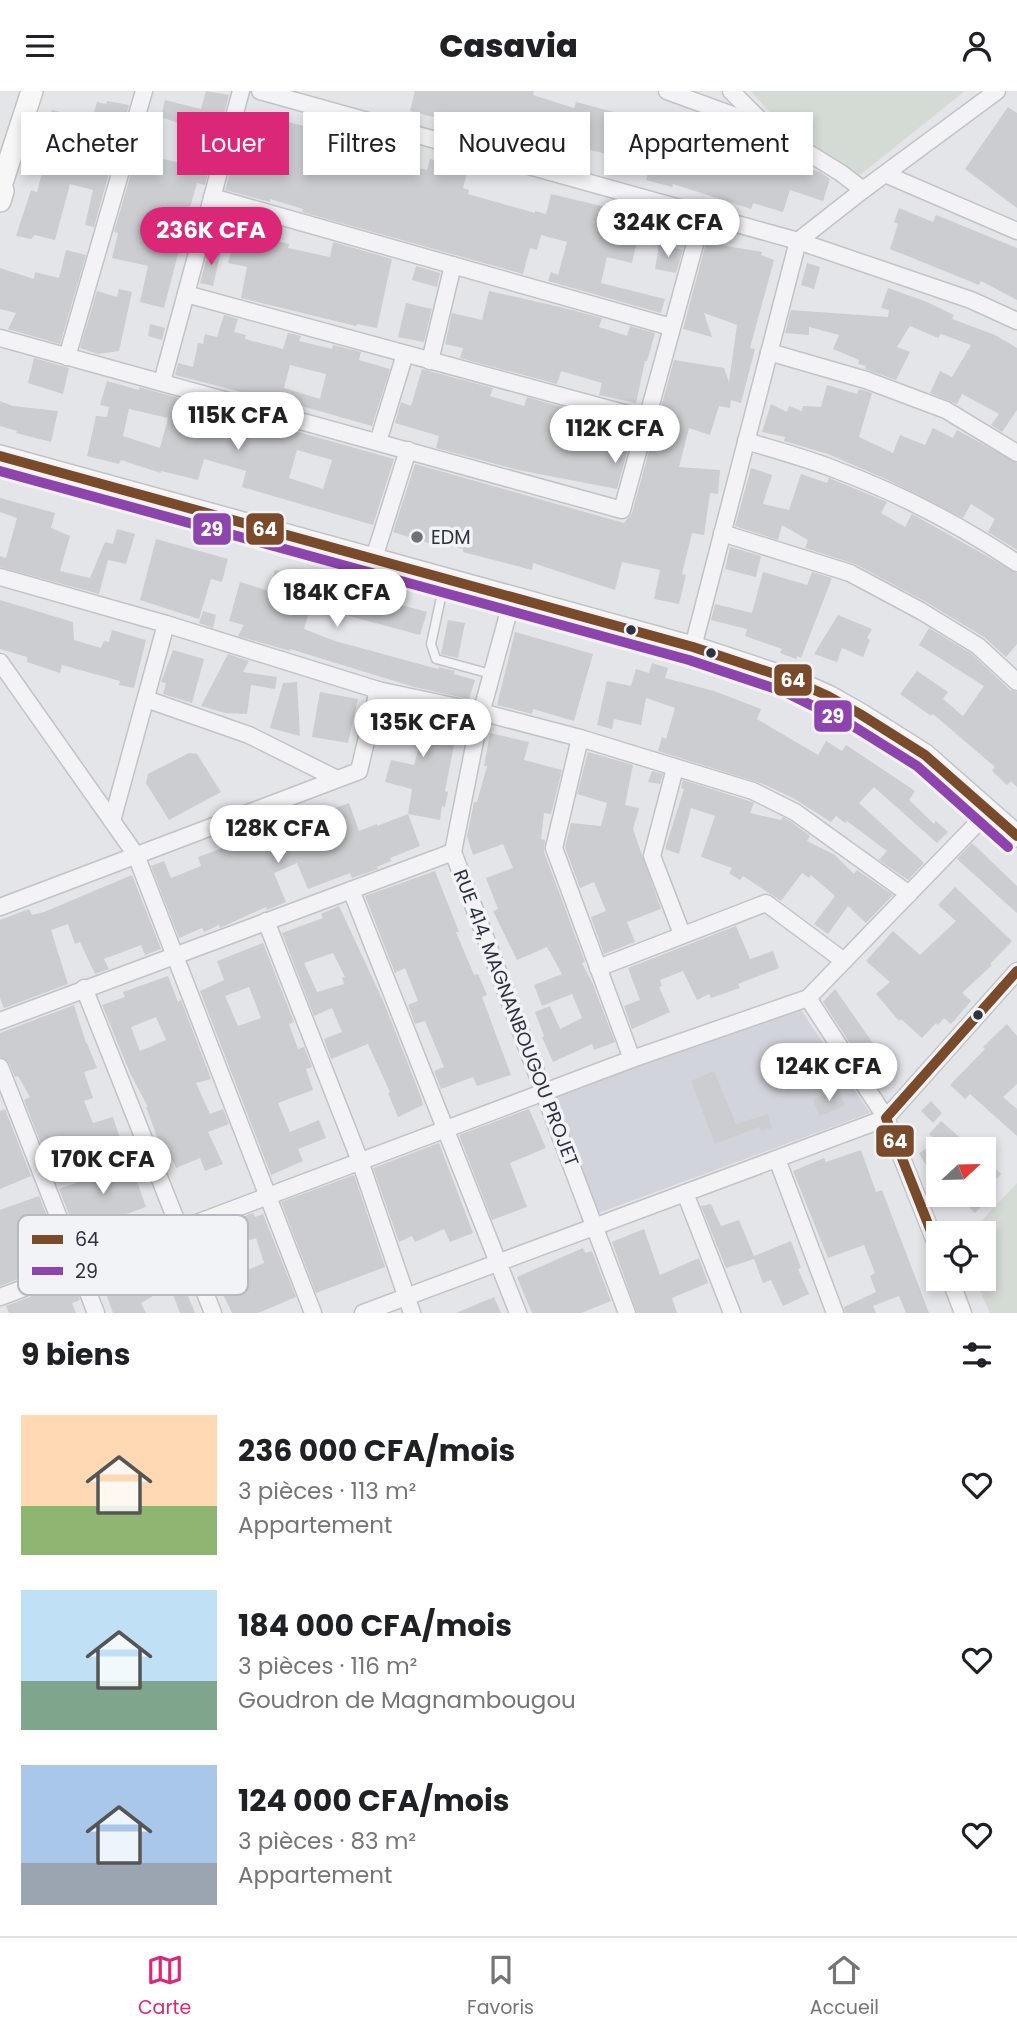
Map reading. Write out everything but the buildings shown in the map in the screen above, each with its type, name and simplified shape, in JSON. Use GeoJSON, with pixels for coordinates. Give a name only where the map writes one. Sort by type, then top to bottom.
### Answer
{"type":"FeatureCollection","features":[{"type":"Feature","properties":{"kind":"street"},"geometry":{"type":"LineString","coordinates":[[1,192],[32,91]]}},
{"type":"Feature","properties":{"kind":"street"},"geometry":{"type":"LineString","coordinates":[[67,357],[144,91]]}},
{"type":"Feature","properties":{"kind":"street"},"geometry":{"type":"LineString","coordinates":[[162,382],[241,91]]}},
{"type":"Feature","properties":{"kind":"street"},"geometry":{"type":"LineString","coordinates":[[262,91],[798,241],[971,299],[1017,321]]}},
{"type":"Feature","properties":{"kind":"street"},"geometry":{"type":"LineString","coordinates":[[667,91],[724,112]]}},
{"type":"Feature","properties":{"kind":"street"},"geometry":{"type":"LineString","coordinates":[[731,91],[752,112]]}},
{"type":"Feature","properties":{"kind":"street"},"geometry":{"type":"LineString","coordinates":[[693,647],[798,241],[998,91]]}},
{"type":"Feature","properties":{"kind":"street"},"geometry":{"type":"LineString","coordinates":[[813,156],[863,190]]}},
{"type":"Feature","properties":{"kind":"street"},"geometry":{"type":"LineString","coordinates":[[885,174],[1017,231]]}},
{"type":"Feature","properties":{"kind":"street"},"geometry":{"type":"LineString","coordinates":[[212,197],[671,327]]}},
{"type":"Feature","properties":{"kind":"street"},"geometry":{"type":"LineString","coordinates":[[0,338],[622,510],[703,215]]}},
{"type":"Feature","properties":{"kind":"street"},"geometry":{"type":"LineString","coordinates":[[430,361],[453,265]]}},
{"type":"Feature","properties":{"kind":"street"},"geometry":{"type":"LineString","coordinates":[[186,294],[646,419]]}},
{"type":"Feature","properties":{"kind":"street"},"geometry":{"type":"LineString","coordinates":[[769,352],[866,380],[946,410],[1017,453]]}},
{"type":"Feature","properties":{"kind":"street"},"geometry":{"type":"LineString","coordinates":[[378,442],[405,354]]}},
{"type":"Feature","properties":{"kind":"street"},"geometry":{"type":"LineString","coordinates":[[747,441],[833,468],[908,499],[991,545],[1017,563]]}},
{"type":"Feature","properties":{"kind":"street"},"geometry":{"type":"LineString","coordinates":[[374,558],[408,450]]}},
{"type":"Feature","properties":{"kind":"street"},"geometry":{"type":"LineString","coordinates":[[0,456],[513,596],[693,647],[790,679],[828,696],[925,755],[1017,836]]}},
{"type":"Feature","properties":{"kind":"street"},"geometry":{"type":"LineString","coordinates":[[722,533],[850,573],[921,611],[978,646],[1017,682]]}},
{"type":"Feature","properties":{"kind":"street"},"geometry":{"type":"LineString","coordinates":[[0,577],[166,624],[378,690],[481,712],[580,738],[753,791],[795,812],[909,894]]}},
{"type":"Feature","properties":{"kind":"street","name":"RUE 414, MAGNANBOUGOU PROJET"},"geometry":{"type":"LineString","coordinates":[[513,596],[481,712],[453,852],[627,1313]]}},
{"type":"Feature","properties":{"kind":"street"},"geometry":{"type":"LineString","coordinates":[[112,821],[166,624]]}},
{"type":"Feature","properties":{"kind":"street"},"geometry":{"type":"LineString","coordinates":[[0,662],[136,855],[313,1313]]}},
{"type":"Feature","properties":{"kind":"street"},"geometry":{"type":"LineString","coordinates":[[0,907],[359,771],[378,690]]}},
{"type":"Feature","properties":{"kind":"street"},"geometry":{"type":"LineString","coordinates":[[146,699],[249,735],[337,779]]}},
{"type":"Feature","properties":{"kind":"street"},"geometry":{"type":"LineString","coordinates":[[580,738],[554,848],[632,1059]]}},
{"type":"Feature","properties":{"kind":"street"},"geometry":{"type":"LineString","coordinates":[[675,768],[652,856],[682,935]]}},
{"type":"Feature","properties":{"kind":"street"},"geometry":{"type":"LineString","coordinates":[[218,1215],[632,1059],[808,998],[989,811]]}},
{"type":"Feature","properties":{"kind":"street"},"geometry":{"type":"LineString","coordinates":[[0,1021],[453,852]]}},
{"type":"Feature","properties":{"kind":"street"},"geometry":{"type":"LineString","coordinates":[[351,890],[518,1313]]}},
{"type":"Feature","properties":{"kind":"street"},"geometry":{"type":"LineString","coordinates":[[598,968],[766,903],[845,961]]}},
{"type":"Feature","properties":{"kind":"street"},"geometry":{"type":"LineString","coordinates":[[267,921],[360,1161],[412,1313]]}},
{"type":"Feature","properties":{"kind":"street"},"geometry":{"type":"LineString","coordinates":[[363,1313],[886,1118],[1017,971]]}},
{"type":"Feature","properties":{"kind":"street"},"geometry":{"type":"LineString","coordinates":[[84,988],[173,1215]]}},
{"type":"Feature","properties":{"kind":"street"},"geometry":{"type":"LineString","coordinates":[[808,998],[886,1118],[927,1221]]}},
{"type":"Feature","properties":{"kind":"street"},"geometry":{"type":"LineString","coordinates":[[0,1067],[57,1215]]}},
{"type":"Feature","properties":{"kind":"street"},"geometry":{"type":"LineString","coordinates":[[777,1159],[835,1313]]}},
{"type":"Feature","properties":{"kind":"street"},"geometry":{"type":"LineString","coordinates":[[685,1193],[732,1313]]}},
{"type":"Feature","properties":{"kind":"street"},"geometry":{"type":"LineString","coordinates":[[0,1297],[18,1290]]}},
{"type":"Feature","properties":{"kind":"street"},"geometry":{"type":"LineString","coordinates":[[955,1291],[963,1313]]}},
{"type":"Feature","properties":{"kind":"street"},"geometry":{"type":"LineString","coordinates":[[89,1295],[96,1313]]}},
{"type":"Feature","properties":{"kind":"street"},"geometry":{"type":"LineString","coordinates":[[206,1295],[213,1313]]}},
{"type":"Feature","properties":{"kind":"lane"},"geometry":{"type":"LineString","coordinates":[[445,579],[431,643],[433,654],[436,659],[492,674]]}},
{"type":"Feature","properties":{"kind":"shaded area"},"geometry":{"type":"Polygon","coordinates":[[[751,91],[965,91],[860,175],[813,147],[813,112],[769,112],[751,91]]]}},
{"type":"Feature","properties":{"kind":"shaded area"},"geometry":{"type":"Polygon","coordinates":[[[801,1010],[870,1113],[596,1214],[554,1095],[801,1010]]]}},
{"type":"Feature","properties":{"kind":"shaded area"},"geometry":{"type":"Polygon","coordinates":[[[1017,1183],[1017,1313],[990,1313],[980,1291],[996,1291],[996,1221],[981,1221],[1017,1183]]]}},
{"type":"Feature","properties":{"kind":"transit line","name":"64"},"geometry":{"type":"LineString","coordinates":[[0,456],[693,647],[790,679],[860,714],[925,755],[1017,836]]}},
{"type":"Feature","properties":{"kind":"transit line","name":"29"},"geometry":{"type":"LineString","coordinates":[[0,471],[689,660],[785,692],[853,726],[917,766],[1008,847]]}},
{"type":"Feature","properties":{"kind":"transit line","name":"64"},"geometry":{"type":"LineString","coordinates":[[927,1221],[886,1118],[1017,971]]}},
{"type":"Feature","properties":{"kind":"place","name":"EDM"},"geometry":{"type":"Point","coordinates":[417,537]}}]}
